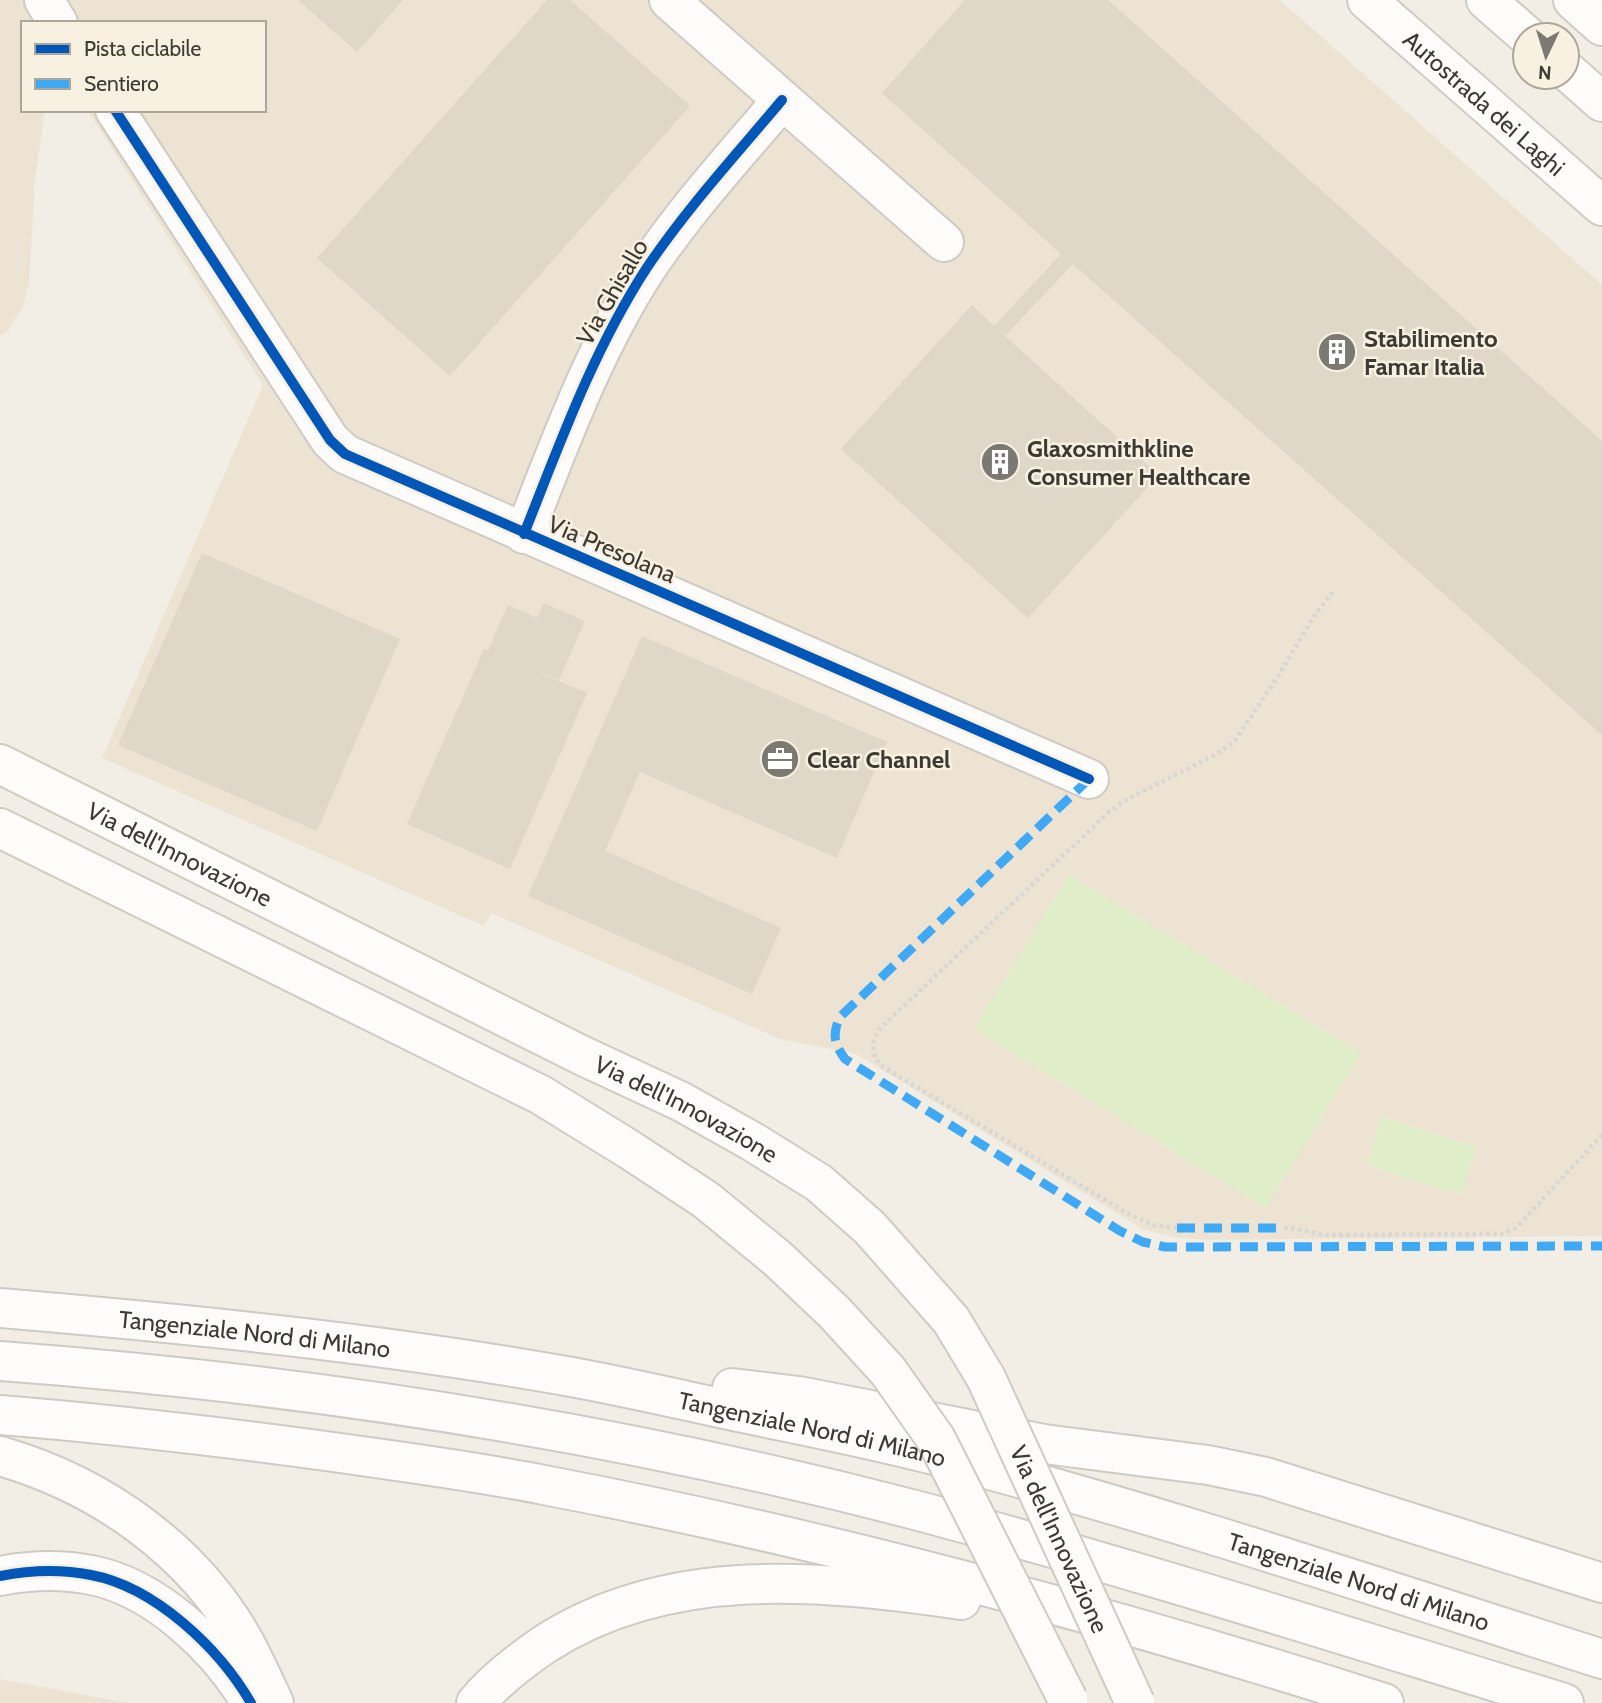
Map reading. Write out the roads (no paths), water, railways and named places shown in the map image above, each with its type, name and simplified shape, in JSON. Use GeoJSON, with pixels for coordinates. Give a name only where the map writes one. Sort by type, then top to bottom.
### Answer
{"type":"FeatureCollection","features":[{"type":"Feature","properties":{"kind":"main road"},"geometry":{"type":"LineString","coordinates":[[44,0],[57,21]]}},
{"type":"Feature","properties":{"kind":"main road"},"geometry":{"type":"LineString","coordinates":[[669,0],[944,243]]}},
{"type":"Feature","properties":{"kind":"main road","name":"Autostrada dei Laghi"},"geometry":{"type":"LineString","coordinates":[[1367,0],[1602,206]]}},
{"type":"Feature","properties":{"kind":"main road"},"geometry":{"type":"LineString","coordinates":[[1486,0],[1511,22]]}},
{"type":"Feature","properties":{"kind":"main road"},"geometry":{"type":"LineString","coordinates":[[1573,0],[1602,26]]}},
{"type":"Feature","properties":{"kind":"main road"},"geometry":{"type":"LineString","coordinates":[[1581,83],[1602,102]]}},
{"type":"Feature","properties":{"kind":"main road","name":"Via Ghisallo"},"geometry":{"type":"LineString","coordinates":[[524,534],[572,414],[622,308],[670,234],[782,100]]}},
{"type":"Feature","properties":{"kind":"main road","name":"Via Presolana"},"geometry":{"type":"LineString","coordinates":[[116,112],[330,440],[345,454],[1089,779]]}},
{"type":"Feature","properties":{"kind":"main road","name":"Via dell'Innovazione"},"geometry":{"type":"LineString","coordinates":[[0,764],[581,1055],[682,1102],[819,1183],[870,1228],[951,1320],[986,1378],[1135,1703]]}},
{"type":"Feature","properties":{"kind":"main road"},"geometry":{"type":"LineString","coordinates":[[0,828],[553,1102],[706,1200],[797,1277],[835,1313],[888,1371],[936,1439],[1069,1701]]}},
{"type":"Feature","properties":{"kind":"main road","name":"Tangenziale Nord di Milano"},"geometry":{"type":"LineString","coordinates":[[0,1308],[262,1332],[566,1377],[929,1454],[1260,1550],[1602,1659]]}},
{"type":"Feature","properties":{"kind":"main road"},"geometry":{"type":"LineString","coordinates":[[359,1346],[799,1396],[1044,1444],[1208,1465],[1266,1477],[1330,1495],[1602,1583]]}},
{"type":"Feature","properties":{"kind":"main road"},"geometry":{"type":"LineString","coordinates":[[0,1361],[183,1378],[360,1400],[541,1428],[686,1457],[914,1510],[1100,1562],[1564,1703]]}},
{"type":"Feature","properties":{"kind":"main road"},"geometry":{"type":"LineString","coordinates":[[0,1415],[215,1436],[379,1458],[540,1484],[654,1507],[962,1578],[1307,1678],[1384,1703]]}},
{"type":"Feature","properties":{"kind":"main road"},"geometry":{"type":"LineString","coordinates":[[0,1456],[28,1464],[119,1510],[189,1567],[218,1602],[245,1643],[274,1703]]}},
{"type":"Feature","properties":{"kind":"main road"},"geometry":{"type":"LineString","coordinates":[[0,1576],[30,1571],[93,1575],[117,1582],[147,1597],[202,1640],[226,1665],[251,1703]]}},
{"type":"Feature","properties":{"kind":"main road"},"geometry":{"type":"LineString","coordinates":[[476,1703],[525,1657],[580,1624],[610,1611],[673,1593],[771,1583],[849,1586],[984,1603],[1040,1615],[1181,1657],[1307,1678]]}},
{"type":"Feature","properties":{"kind":"place","name":"Stabilimento Famar Italia"},"geometry":{"type":"Point","coordinates":[1337,352]}},
{"type":"Feature","properties":{"kind":"place","name":"Glaxosmithkline Consumer Healthcare"},"geometry":{"type":"Point","coordinates":[1000,462]}},
{"type":"Feature","properties":{"kind":"place","name":"Clear Channel"},"geometry":{"type":"Point","coordinates":[780,759]}}]}
